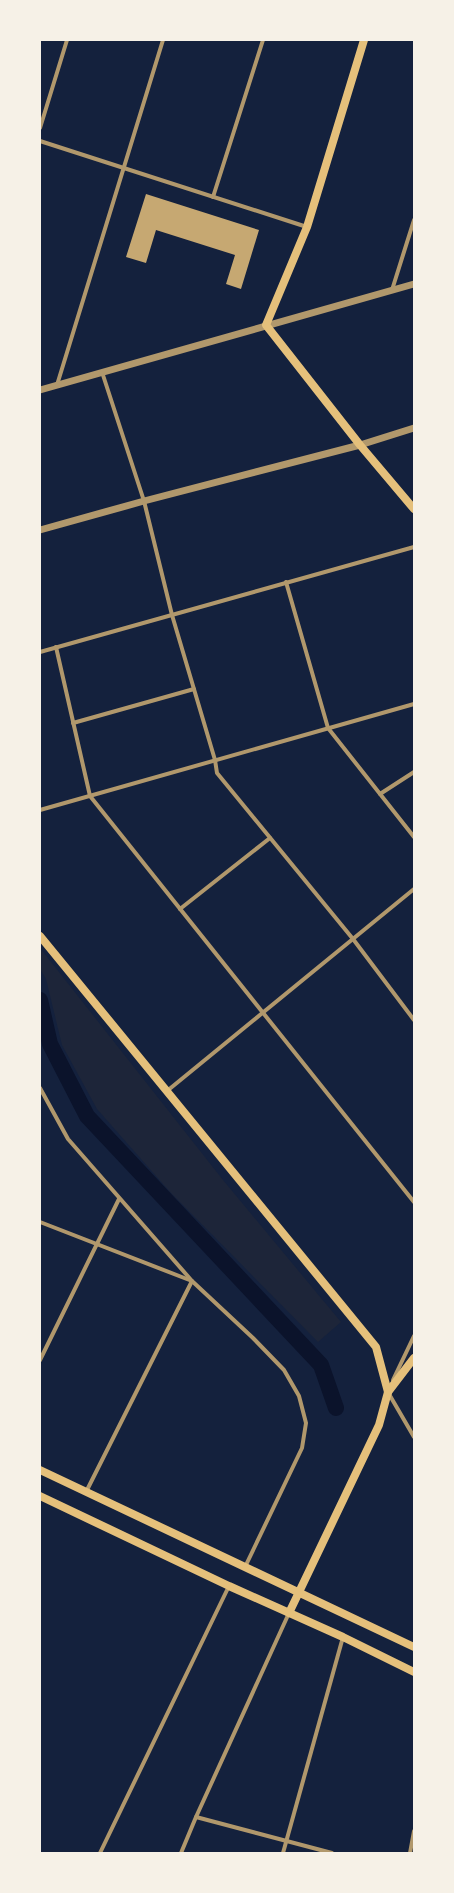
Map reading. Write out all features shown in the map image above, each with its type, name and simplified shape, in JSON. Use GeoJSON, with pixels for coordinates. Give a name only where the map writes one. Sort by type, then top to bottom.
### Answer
{"type":"FeatureCollection","features":[{"type":"Feature","properties":{"kind":"main road"},"geometry":{"type":"LineString","coordinates":[[364,40],[307,227],[266,325],[360,445],[414,509]]}},
{"type":"Feature","properties":{"kind":"main road"},"geometry":{"type":"LineString","coordinates":[[40,936],[376,1347],[388,1392]]}},
{"type":"Feature","properties":{"kind":"main road"},"geometry":{"type":"LineString","coordinates":[[289,1613],[379,1425],[388,1392],[414,1358]]}},
{"type":"Feature","properties":{"kind":"main road"},"geometry":{"type":"LineString","coordinates":[[40,1470],[414,1647]]}},
{"type":"Feature","properties":{"kind":"main road"},"geometry":{"type":"LineString","coordinates":[[40,1496],[229,1586],[344,1637],[414,1672]]}},
{"type":"Feature","properties":{"kind":"street"},"geometry":{"type":"LineString","coordinates":[[40,128],[67,40]]}},
{"type":"Feature","properties":{"kind":"street"},"geometry":{"type":"LineString","coordinates":[[57,385],[163,40]]}},
{"type":"Feature","properties":{"kind":"street"},"geometry":{"type":"LineString","coordinates":[[213,197],[263,40]]}},
{"type":"Feature","properties":{"kind":"street"},"geometry":{"type":"LineString","coordinates":[[40,141],[307,227]]}},
{"type":"Feature","properties":{"kind":"street"},"geometry":{"type":"LineString","coordinates":[[392,290],[414,220]]}},
{"type":"Feature","properties":{"kind":"street"},"geometry":{"type":"LineString","coordinates":[[40,390],[414,284]]}},
{"type":"Feature","properties":{"kind":"street"},"geometry":{"type":"LineString","coordinates":[[102,372],[144,501],[172,615],[215,760],[217,773],[353,939],[414,1020]]}},
{"type":"Feature","properties":{"kind":"street"},"geometry":{"type":"LineString","coordinates":[[40,530],[144,501],[360,445],[414,428]]}},
{"type":"Feature","properties":{"kind":"street"},"geometry":{"type":"LineString","coordinates":[[40,652],[414,547]]}},
{"type":"Feature","properties":{"kind":"street"},"geometry":{"type":"LineString","coordinates":[[286,582],[328,728],[414,837]]}},
{"type":"Feature","properties":{"kind":"street"},"geometry":{"type":"LineString","coordinates":[[56,647],[90,796],[414,1202]]}},
{"type":"Feature","properties":{"kind":"street"},"geometry":{"type":"LineString","coordinates":[[73,723],[194,689]]}},
{"type":"Feature","properties":{"kind":"street"},"geometry":{"type":"LineString","coordinates":[[40,810],[414,704]]}},
{"type":"Feature","properties":{"kind":"street"},"geometry":{"type":"LineString","coordinates":[[380,794],[414,772]]}},
{"type":"Feature","properties":{"kind":"street"},"geometry":{"type":"LineString","coordinates":[[180,910],[270,838]]}},
{"type":"Feature","properties":{"kind":"street"},"geometry":{"type":"LineString","coordinates":[[167,1091],[261,1012],[414,889]]}},
{"type":"Feature","properties":{"kind":"street"},"geometry":{"type":"LineString","coordinates":[[40,1088],[68,1139],[192,1281],[253,1338],[284,1370],[300,1396],[306,1423],[302,1448],[245,1567]]}},
{"type":"Feature","properties":{"kind":"street"},"geometry":{"type":"LineString","coordinates":[[40,1360],[119,1199]]}},
{"type":"Feature","properties":{"kind":"street"},"geometry":{"type":"LineString","coordinates":[[40,1222],[192,1281]]}},
{"type":"Feature","properties":{"kind":"street"},"geometry":{"type":"LineString","coordinates":[[86,1492],[192,1281]]}},
{"type":"Feature","properties":{"kind":"street"},"geometry":{"type":"LineString","coordinates":[[414,1336],[388,1392],[414,1437]]}},
{"type":"Feature","properties":{"kind":"street"},"geometry":{"type":"LineString","coordinates":[[100,1853],[229,1586]]}},
{"type":"Feature","properties":{"kind":"street"},"geometry":{"type":"LineString","coordinates":[[181,1853],[289,1613]]}},
{"type":"Feature","properties":{"kind":"street"},"geometry":{"type":"LineString","coordinates":[[282,1853],[344,1637]]}},
{"type":"Feature","properties":{"kind":"street"},"geometry":{"type":"LineString","coordinates":[[196,1818],[332,1853]]}},
{"type":"Feature","properties":{"kind":"street"},"geometry":{"type":"LineString","coordinates":[[410,1853],[414,1831]]}},
{"type":"Feature","properties":{"kind":"shaded area"},"geometry":{"type":"Polygon","coordinates":[[[40,948],[223,1180],[341,1322],[318,1342],[171,1193],[97,1109],[62,1045],[46,979],[40,969],[40,948]]]}},
{"type":"Feature","properties":{"kind":"building"},"geometry":{"type":"Polygon","coordinates":[[[146,194],[259,230],[241,289],[226,284],[235,255],[156,230],[146,263],[126,257],[146,194]]]}},
{"type":"Feature","properties":{"kind":"waterway"},"geometry":{"type":"LineString","coordinates":[[40,1000],[50,1044],[87,1116],[321,1365],[336,1408]]}}]}
